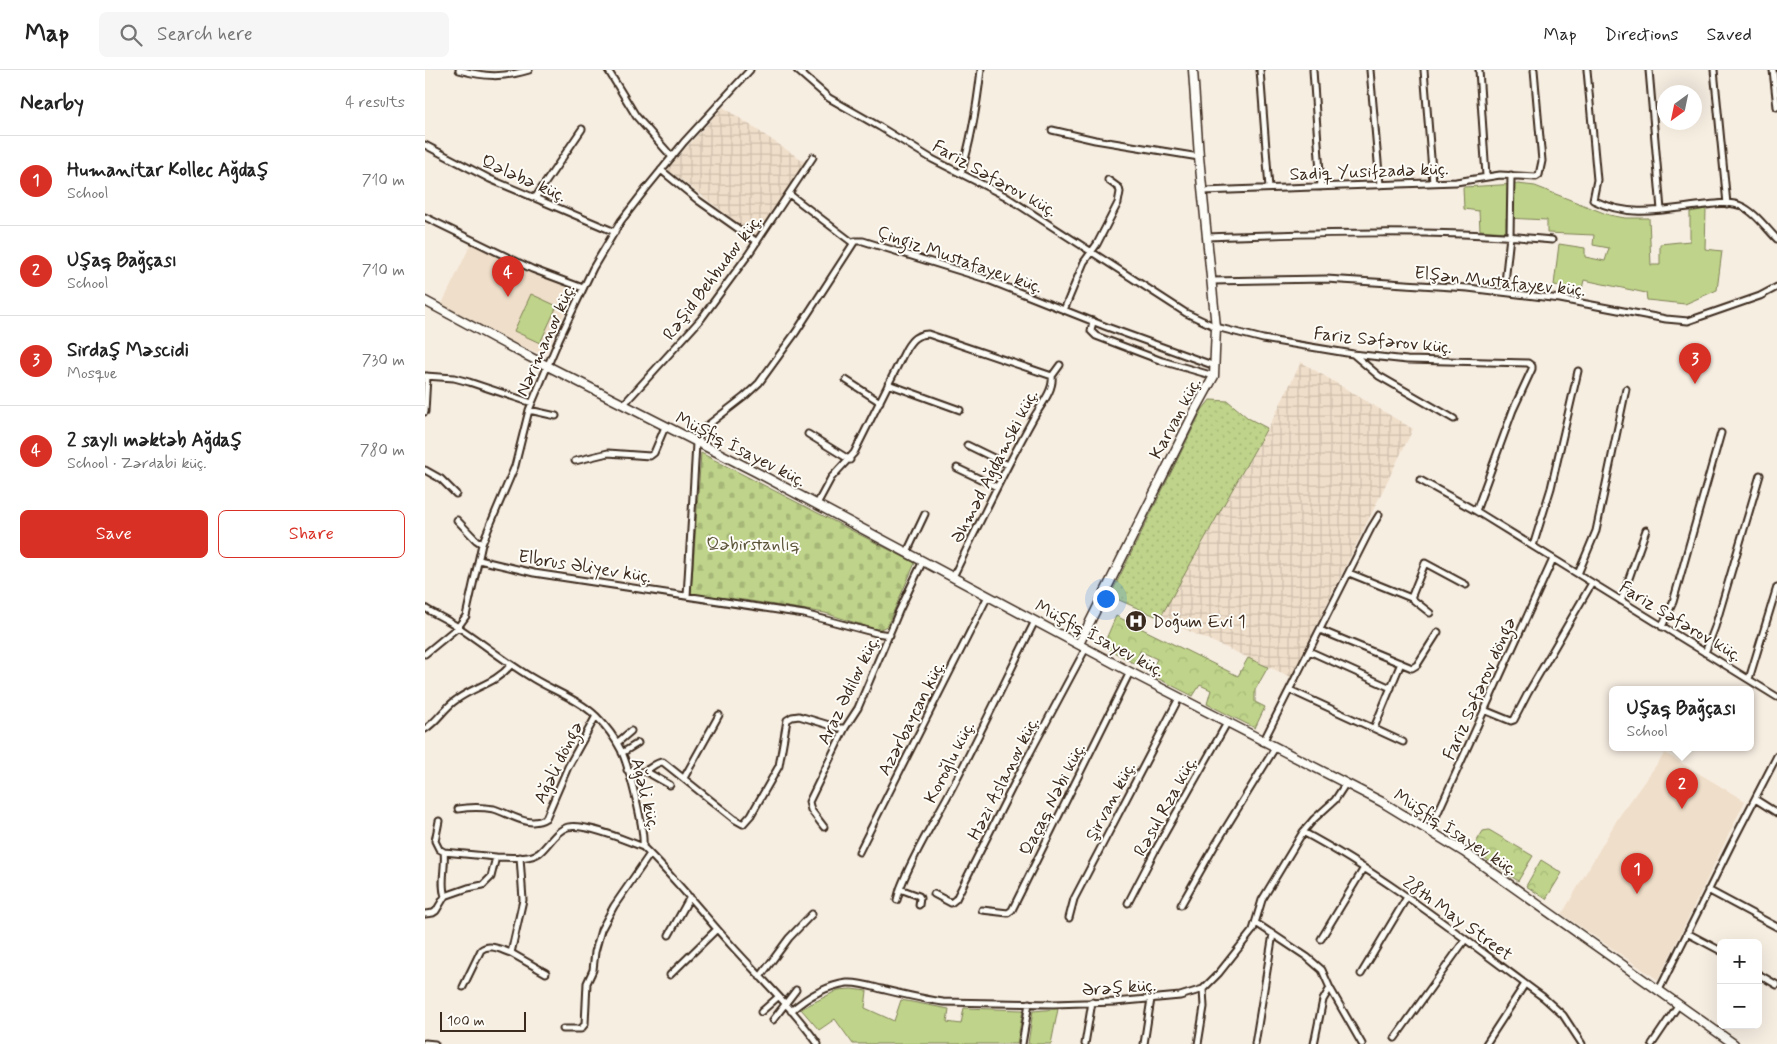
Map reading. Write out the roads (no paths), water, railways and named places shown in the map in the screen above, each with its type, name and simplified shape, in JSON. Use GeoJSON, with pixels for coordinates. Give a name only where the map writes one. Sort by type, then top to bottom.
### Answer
{"type":"FeatureCollection","features":[{"type":"Feature","properties":{"kind":"street"},"geometry":{"type":"LineString","coordinates":[[459,70],[498,77],[529,70]]}},
{"type":"Feature","properties":{"kind":"street"},"geometry":{"type":"LineString","coordinates":[[608,70],[636,116],[671,157]]}},
{"type":"Feature","properties":{"kind":"street","name":"Nərimanov küç."},"geometry":{"type":"LineString","coordinates":[[458,627],[469,610],[482,544],[515,466],[529,410],[583,288],[615,232],[661,170],[750,70]]}},
{"type":"Feature","properties":{"kind":"street","name":"Fariz Səfərov küç."},"geometry":{"type":"LineString","coordinates":[[797,70],[835,102],[881,127],[932,159],[1005,196],[1185,313],[1216,327],[1275,342],[1353,354],[1407,360],[1526,362],[1531,364],[1532,369],[1513,410],[1476,511],[1777,697]]}},
{"type":"Feature","properties":{"kind":"street"},"geometry":{"type":"LineString","coordinates":[[961,173],[976,112],[981,70]]}},
{"type":"Feature","properties":{"kind":"street","name":"Karvan küç."},"geometry":{"type":"LineString","coordinates":[[1083,646],[1192,417],[1214,376],[1216,327],[1199,158],[1193,70]]}},
{"type":"Feature","properties":{"kind":"street"},"geometry":{"type":"LineString","coordinates":[[1260,70],[1269,188]]}},
{"type":"Feature","properties":{"kind":"street"},"geometry":{"type":"LineString","coordinates":[[1313,70],[1321,187]]}},
{"type":"Feature","properties":{"kind":"street"},"geometry":{"type":"LineString","coordinates":[[1370,70],[1379,185]]}},
{"type":"Feature","properties":{"kind":"street"},"geometry":{"type":"LineString","coordinates":[[1424,70],[1433,183]]}},
{"type":"Feature","properties":{"kind":"street"},"geometry":{"type":"LineString","coordinates":[[1479,70],[1486,176]]}},
{"type":"Feature","properties":{"kind":"street","name":"Sadiq Yusifzadə küç."},"geometry":{"type":"LineString","coordinates":[[1203,190],[1456,182],[1486,176],[1511,175],[1536,177],[1539,175],[1542,161],[1534,70]]}},
{"type":"Feature","properties":{"kind":"street"},"geometry":{"type":"LineString","coordinates":[[1587,70],[1597,180],[1593,200],[1606,206],[1629,212],[1727,204],[1741,206],[1752,212],[1777,239]]}},
{"type":"Feature","properties":{"kind":"street"},"geometry":{"type":"LineString","coordinates":[[1649,70],[1661,210]]}},
{"type":"Feature","properties":{"kind":"street"},"geometry":{"type":"LineString","coordinates":[[1714,70],[1727,204]]}},
{"type":"Feature","properties":{"kind":"street"},"geometry":{"type":"LineString","coordinates":[[1773,70],[1777,107]]}},
{"type":"Feature","properties":{"kind":"street"},"geometry":{"type":"LineString","coordinates":[[535,198],[582,129]]}},
{"type":"Feature","properties":{"kind":"street"},"geometry":{"type":"LineString","coordinates":[[1051,130],[1095,140],[1199,158]]}},
{"type":"Feature","properties":{"kind":"street","name":"Qələbə küç."},"geometry":{"type":"LineString","coordinates":[[425,145],[490,179],[615,232]]}},
{"type":"Feature","properties":{"kind":"street","name":"Rəşid Behbudov küç."},"geometry":{"type":"LineString","coordinates":[[623,406],[701,319],[757,242],[813,157]]}},
{"type":"Feature","properties":{"kind":"street"},"geometry":{"type":"LineString","coordinates":[[661,170],[757,242]]}},
{"type":"Feature","properties":{"kind":"street"},"geometry":{"type":"LineString","coordinates":[[1504,292],[1510,236],[1511,175]]}},
{"type":"Feature","properties":{"kind":"street"},"geometry":{"type":"LineString","coordinates":[[1064,310],[1084,262],[1092,251],[1118,202],[1119,188],[1109,180]]}},
{"type":"Feature","properties":{"kind":"street"},"geometry":{"type":"LineString","coordinates":[[789,194],[853,243]]}},
{"type":"Feature","properties":{"kind":"street"},"geometry":{"type":"LineString","coordinates":[[425,217],[532,269],[583,288]]}},
{"type":"Feature","properties":{"kind":"street"},"geometry":{"type":"LineString","coordinates":[[1208,237],[1336,233],[1510,236],[1552,240]]}},
{"type":"Feature","properties":{"kind":"street","name":"Çingiz Mustafayev küç."},"geometry":{"type":"LineString","coordinates":[[696,443],[704,428],[744,397],[765,375],[796,332],[855,241],[863,241],[948,267],[1215,366]]}},
{"type":"Feature","properties":{"kind":"street","name":"Elşən Mustafayev küç."},"geometry":{"type":"LineString","coordinates":[[1212,281],[1325,279],[1469,288],[1559,299],[1666,319],[1688,321],[1760,296],[1777,288]]}},
{"type":"Feature","properties":{"kind":"street","name":"Müşfiq İsayev küç."},"geometry":{"type":"LineString","coordinates":[[425,301],[623,406],[817,504],[1179,698],[1346,783],[1430,830],[1556,916],[1734,1044]]}},
{"type":"Feature","properties":{"kind":"street"},"geometry":{"type":"LineString","coordinates":[[1093,322],[1091,331],[1096,336],[1162,362],[1214,376]]}},
{"type":"Feature","properties":{"kind":"street","name":"Əhməd Ağdamski küç."},"geometry":{"type":"LineString","coordinates":[[817,504],[831,478],[850,460],[912,339],[919,335],[928,334],[1052,376],[1053,381],[1047,396],[1008,465],[953,577]]}},
{"type":"Feature","properties":{"kind":"street"},"geometry":{"type":"LineString","coordinates":[[1353,354],[1379,376],[1454,420]]}},
{"type":"Feature","properties":{"kind":"street"},"geometry":{"type":"LineString","coordinates":[[1052,376],[1059,365]]}},
{"type":"Feature","properties":{"kind":"street"},"geometry":{"type":"LineString","coordinates":[[1533,546],[1551,488],[1578,371]]}},
{"type":"Feature","properties":{"kind":"street"},"geometry":{"type":"LineString","coordinates":[[425,412],[426,376],[454,378],[532,403]]}},
{"type":"Feature","properties":{"kind":"street"},"geometry":{"type":"LineString","coordinates":[[846,380],[880,402]]}},
{"type":"Feature","properties":{"kind":"street"},"geometry":{"type":"LineString","coordinates":[[889,384],[960,410]]}},
{"type":"Feature","properties":{"kind":"street"},"geometry":{"type":"LineString","coordinates":[[1579,574],[1596,531],[1626,389]]}},
{"type":"Feature","properties":{"kind":"street"},"geometry":{"type":"LineString","coordinates":[[529,410],[556,416]]}},
{"type":"Feature","properties":{"kind":"street"},"geometry":{"type":"LineString","coordinates":[[575,461],[608,453],[650,456],[654,453],[665,427]]}},
{"type":"Feature","properties":{"kind":"street"},"geometry":{"type":"LineString","coordinates":[[1662,627],[1673,602],[1721,433]]}},
{"type":"Feature","properties":{"kind":"street"},"geometry":{"type":"LineString","coordinates":[[809,434],[850,460]]}},
{"type":"Feature","properties":{"kind":"street"},"geometry":{"type":"LineString","coordinates":[[687,596],[696,443]]}},
{"type":"Feature","properties":{"kind":"street"},"geometry":{"type":"LineString","coordinates":[[967,445],[1008,465]]}},
{"type":"Feature","properties":{"kind":"street"},"geometry":{"type":"LineString","coordinates":[[957,468],[997,487]]}},
{"type":"Feature","properties":{"kind":"street"},"geometry":{"type":"LineString","coordinates":[[425,470],[441,479],[455,494]]}},
{"type":"Feature","properties":{"kind":"street"},"geometry":{"type":"LineString","coordinates":[[1705,653],[1715,627],[1760,476]]}},
{"type":"Feature","properties":{"kind":"street"},"geometry":{"type":"LineString","coordinates":[[1420,480],[1476,511]]}},
{"type":"Feature","properties":{"kind":"street"},"geometry":{"type":"LineString","coordinates":[[907,552],[925,514]]}},
{"type":"Feature","properties":{"kind":"street"},"geometry":{"type":"LineString","coordinates":[[1263,742],[1379,515]]}},
{"type":"Feature","properties":{"kind":"street"},"geometry":{"type":"LineString","coordinates":[[457,520],[482,544]]}},
{"type":"Feature","properties":{"kind":"street"},"geometry":{"type":"LineString","coordinates":[[1621,601],[1646,530]]}},
{"type":"Feature","properties":{"kind":"street","name":"Fariz Səfərov döngə"},"geometry":{"type":"LineString","coordinates":[[1430,830],[1553,558]]}},
{"type":"Feature","properties":{"kind":"street","name":"Elbrus Əliyev küç."},"geometry":{"type":"LineString","coordinates":[[479,560],[534,573],[804,614],[889,635]]}},
{"type":"Feature","properties":{"kind":"street","name":"Araz Ədilov küç."},"geometry":{"type":"LineString","coordinates":[[824,827],[811,810],[809,802],[845,728],[858,708],[923,561]]}},
{"type":"Feature","properties":{"kind":"street"},"geometry":{"type":"LineString","coordinates":[[1411,598],[1425,563],[1466,585]]}},
{"type":"Feature","properties":{"kind":"street"},"geometry":{"type":"LineString","coordinates":[[1349,573],[1411,598],[1430,613]]}},
{"type":"Feature","properties":{"kind":"street"},"geometry":{"type":"LineString","coordinates":[[1484,710],[1511,721],[1514,720],[1528,692],[1592,583]]}},
{"type":"Feature","properties":{"kind":"street"},"geometry":{"type":"LineString","coordinates":[[1749,679],[1777,587]]}},
{"type":"Feature","properties":{"kind":"street","name":"Azərbaycan küç."},"geometry":{"type":"LineString","coordinates":[[859,852],[988,596]]}},
{"type":"Feature","properties":{"kind":"street"},"geometry":{"type":"LineString","coordinates":[[425,608],[458,627],[425,654]]}},
{"type":"Feature","properties":{"kind":"street","name":"Koroğlu küç."},"geometry":{"type":"LineString","coordinates":[[897,900],[917,851],[960,773],[1035,620]]}},
{"type":"Feature","properties":{"kind":"street","name":"Ağəli küç."},"geometry":{"type":"LineString","coordinates":[[458,627],[511,665],[545,686],[577,702],[596,716],[617,743],[622,753],[643,833],[643,847],[785,1003],[818,1044]]}},
{"type":"Feature","properties":{"kind":"street"},"geometry":{"type":"LineString","coordinates":[[1320,630],[1414,668],[1438,632]]}},
{"type":"Feature","properties":{"kind":"street","name":"Həzi Aslanov küç."},"geometry":{"type":"LineString","coordinates":[[934,894],[951,903],[956,899],[1083,646]]}},
{"type":"Feature","properties":{"kind":"street"},"geometry":{"type":"LineString","coordinates":[[1309,652],[1391,688]]}},
{"type":"Feature","properties":{"kind":"street"},"geometry":{"type":"LineString","coordinates":[[1374,728],[1401,663]]}},
{"type":"Feature","properties":{"kind":"street"},"geometry":{"type":"LineString","coordinates":[[425,729],[432,725],[453,702],[497,679],[511,665]]}},
{"type":"Feature","properties":{"kind":"street","name":"Qaçaq Nəbi küç."},"geometry":{"type":"LineString","coordinates":[[982,910],[1008,913],[1012,910],[1130,672]]}},
{"type":"Feature","properties":{"kind":"street"},"geometry":{"type":"LineString","coordinates":[[1289,690],[1403,742]]}},
{"type":"Feature","properties":{"kind":"street","name":"Şirvan küç."},"geometry":{"type":"LineString","coordinates":[[1069,918],[1074,899],[1179,698]]}},
{"type":"Feature","properties":{"kind":"street"},"geometry":{"type":"LineString","coordinates":[[684,778],[719,715]]}},
{"type":"Feature","properties":{"kind":"street","name":"Ağəli döngə"},"geometry":{"type":"LineString","coordinates":[[458,809],[492,809],[524,821],[540,822],[546,818],[568,767],[596,716]]}},
{"type":"Feature","properties":{"kind":"street"},"geometry":{"type":"LineString","coordinates":[[627,770],[645,771],[659,762],[663,762],[734,819],[743,824],[751,815],[779,766],[787,720],[799,716],[839,728],[845,728]]}},
{"type":"Feature","properties":{"kind":"street","name":"Rəsul Rza küç."},"geometry":{"type":"LineString","coordinates":[[1128,903],[1227,723]]}},
{"type":"Feature","properties":{"kind":"street"},"geometry":{"type":"LineString","coordinates":[[617,743],[631,731]]}},
{"type":"Feature","properties":{"kind":"street"},"geometry":{"type":"LineString","coordinates":[[622,753],[638,743]]}},
{"type":"Feature","properties":{"kind":"street"},"geometry":{"type":"LineString","coordinates":[[1181,905],[1275,748]]}},
{"type":"Feature","properties":{"kind":"street"},"geometry":{"type":"LineString","coordinates":[[1659,990],[1777,756]]}},
{"type":"Feature","properties":{"kind":"street"},"geometry":{"type":"LineString","coordinates":[[645,771],[670,785]]}},
{"type":"Feature","properties":{"kind":"street","name":"Ərəş küç."},"geometry":{"type":"LineString","coordinates":[[791,1011],[810,996],[830,987],[847,983],[943,1002],[1092,1002],[1180,996],[1203,989],[1219,974],[1247,938],[1255,923],[1262,900],[1303,832],[1335,800],[1346,783]]}},
{"type":"Feature","properties":{"kind":"street"},"geometry":{"type":"LineString","coordinates":[[1755,800],[1777,813]]}},
{"type":"Feature","properties":{"kind":"street"},"geometry":{"type":"LineString","coordinates":[[439,821],[435,841],[439,849],[444,852],[496,857],[532,856],[539,853],[563,829],[568,827],[598,831],[643,847]]}},
{"type":"Feature","properties":{"kind":"street","name":"28th May Street"},"geometry":{"type":"LineString","coordinates":[[1303,832],[1340,852],[1407,897],[1525,984],[1556,1008],[1574,1030],[1582,1044]]}},
{"type":"Feature","properties":{"kind":"street"},"geometry":{"type":"LineString","coordinates":[[425,914],[436,911],[445,896],[443,888],[444,852]]}},
{"type":"Feature","properties":{"kind":"street"},"geometry":{"type":"LineString","coordinates":[[563,1029],[581,1029],[585,1024],[587,983],[593,970],[595,952],[601,930],[614,906],[651,854]]}},
{"type":"Feature","properties":{"kind":"street"},"geometry":{"type":"LineString","coordinates":[[445,896],[467,888],[483,885],[491,877],[496,857]]}},
{"type":"Feature","properties":{"kind":"street"},"geometry":{"type":"LineString","coordinates":[[511,953],[523,900],[519,857]]}},
{"type":"Feature","properties":{"kind":"street"},"geometry":{"type":"LineString","coordinates":[[1321,939],[1363,868]]}},
{"type":"Feature","properties":{"kind":"street"},"geometry":{"type":"LineString","coordinates":[[900,889],[919,896],[919,905]]}},
{"type":"Feature","properties":{"kind":"street"},"geometry":{"type":"LineString","coordinates":[[1708,890],[1777,927]]}},
{"type":"Feature","properties":{"kind":"street"},"geometry":{"type":"LineString","coordinates":[[1361,974],[1407,897]]}},
{"type":"Feature","properties":{"kind":"street"},"geometry":{"type":"LineString","coordinates":[[669,935],[690,898]]}},
{"type":"Feature","properties":{"kind":"street"},"geometry":{"type":"LineString","coordinates":[[760,977],[789,938],[812,914]]}},
{"type":"Feature","properties":{"kind":"street"},"geometry":{"type":"LineString","coordinates":[[1255,923],[1317,965],[1325,976],[1362,1044]]}},
{"type":"Feature","properties":{"kind":"street"},"geometry":{"type":"LineString","coordinates":[[670,975],[717,929]]}},
{"type":"Feature","properties":{"kind":"street"},"geometry":{"type":"LineString","coordinates":[[1687,933],[1717,949]]}},
{"type":"Feature","properties":{"kind":"street"},"geometry":{"type":"LineString","coordinates":[[1255,1044],[1273,934]]}},
{"type":"Feature","properties":{"kind":"street"},"geometry":{"type":"LineString","coordinates":[[1395,1038],[1465,940]]}},
{"type":"Feature","properties":{"kind":"street"},"geometry":{"type":"LineString","coordinates":[[463,986],[481,950],[486,946],[511,953],[545,973]]}},
{"type":"Feature","properties":{"kind":"street"},"geometry":{"type":"LineString","coordinates":[[1762,976],[1777,985]]}},
{"type":"Feature","properties":{"kind":"street"},"geometry":{"type":"LineString","coordinates":[[1486,1044],[1525,984]]}},
{"type":"Feature","properties":{"kind":"street"},"geometry":{"type":"LineString","coordinates":[[1314,1044],[1323,1000],[1330,988]]}},
{"type":"Feature","properties":{"kind":"street"},"geometry":{"type":"LineString","coordinates":[[1199,1044],[1204,1007],[1203,989]]}},
{"type":"Feature","properties":{"kind":"street"},"geometry":{"type":"LineString","coordinates":[[773,1020],[795,990]]}},
{"type":"Feature","properties":{"kind":"street"},"geometry":{"type":"LineString","coordinates":[[761,1012],[778,996]]}},
{"type":"Feature","properties":{"kind":"street"},"geometry":{"type":"LineString","coordinates":[[1144,1044],[1151,999]]}},
{"type":"Feature","properties":{"kind":"street"},"geometry":{"type":"LineString","coordinates":[[1085,1044],[1092,1002]]}},
{"type":"Feature","properties":{"kind":"street"},"geometry":{"type":"LineString","coordinates":[[1022,1044],[1029,1003]]}},
{"type":"Feature","properties":{"kind":"street"},"geometry":{"type":"LineString","coordinates":[[1652,1044],[1679,1004]]}},
{"type":"Feature","properties":{"kind":"street"},"geometry":{"type":"LineString","coordinates":[[425,1043],[435,1044]]}},
{"type":"Feature","properties":{"kind":"place","name":"2 saylı məktəb Ağdaş"},"geometry":{"type":"Point","coordinates":[508,297]}},
{"type":"Feature","properties":{"kind":"place","name":"Sirdaş Məscidi"},"geometry":{"type":"Point","coordinates":[1695,384]}},
{"type":"Feature","properties":{"kind":"place","name":"Doğum Evi 1"},"geometry":{"type":"Point","coordinates":[1136,621]}},
{"type":"Feature","properties":{"kind":"place","name":"Uşaq Bağçası"},"geometry":{"type":"Point","coordinates":[1682,809]}},
{"type":"Feature","properties":{"kind":"place","name":"Humanitar Kollec Ağdaş"},"geometry":{"type":"Point","coordinates":[1637,894]}},
{"type":"Feature","properties":{"kind":"park label","name":"Qəbirstanlıq"},"geometry":{"type":"Point","coordinates":[753,544]}}]}
